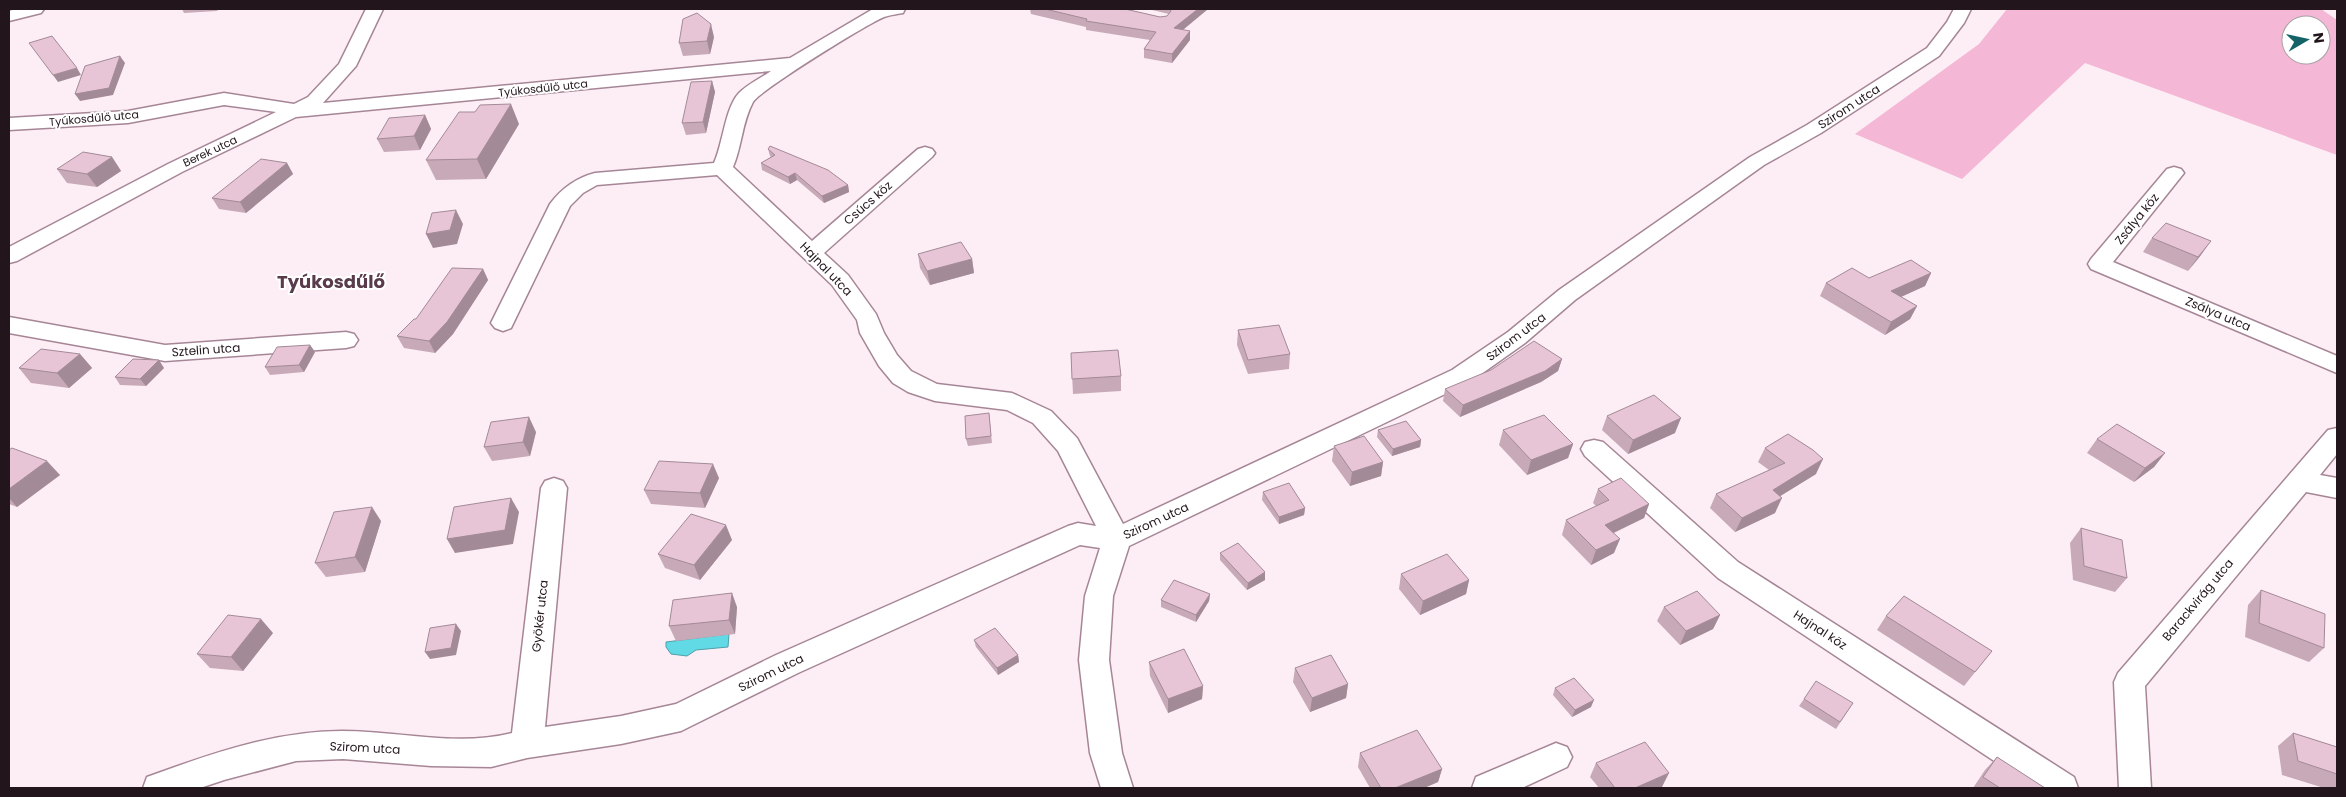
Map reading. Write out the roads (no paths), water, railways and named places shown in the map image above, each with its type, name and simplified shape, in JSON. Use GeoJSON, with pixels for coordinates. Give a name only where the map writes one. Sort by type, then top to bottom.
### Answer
{"type":"FeatureCollection","features":[{"type":"Feature","properties":{"kind":"street"},"geometry":{"type":"LineString","coordinates":[[9,16],[34,9]]}},
{"type":"Feature","properties":{"kind":"street","name":"Berek utca"},"geometry":{"type":"LineString","coordinates":[[9,256],[175,168],[315,101],[347,66],[374,9]]}},
{"type":"Feature","properties":{"kind":"street"},"geometry":{"type":"LineString","coordinates":[[502,323],[561,204],[575,188],[583,182],[594,179],[722,168],[728,153],[735,123],[746,97],[794,63],[880,11],[897,9]]}},
{"type":"Feature","properties":{"kind":"street","name":"Szirom utca"},"geometry":{"type":"LineString","coordinates":[[159,788],[224,765],[296,747],[343,745],[432,752],[491,753],[527,744],[621,730],[680,718],[787,664],[1078,534],[1117,539],[1462,376],[1504,348],[1575,290],[1757,161],[1814,129],[1933,52],[1956,23],[1962,9]]}},
{"type":"Feature","properties":{"kind":"street","name":"Tyúkosdűlő utca"},"geometry":{"type":"LineString","coordinates":[[9,124],[128,117],[224,99],[295,111],[794,63]]}},
{"type":"Feature","properties":{"kind":"street","name":"Csúcs köz"},"geometry":{"type":"LineString","coordinates":[[811,253],[925,153]]}},
{"type":"Feature","properties":{"kind":"street","name":"Hajnal utca"},"geometry":{"type":"LineString","coordinates":[[722,168],[840,280],[868,319],[872,333],[902,377],[917,386],[935,392],[1012,402],[1042,417],[1068,445],[1117,539]]}},
{"type":"Feature","properties":{"kind":"street","name":"Zsálya köz"},"geometry":{"type":"LineString","coordinates":[[2099,264],[2174,173]]}},
{"type":"Feature","properties":{"kind":"street","name":"Zsálya utca"},"geometry":{"type":"LineString","coordinates":[[2099,264],[2337,365]]}},
{"type":"Feature","properties":{"kind":"street","name":"Sztelin utca"},"geometry":{"type":"LineString","coordinates":[[9,325],[165,353],[346,340]]}},
{"type":"Feature","properties":{"kind":"street","name":"Barackvirág utca"},"geometry":{"type":"LineString","coordinates":[[2134,788],[2129,682],[2337,437]]}},
{"type":"Feature","properties":{"kind":"street","name":"Hajnal köz"},"geometry":{"type":"LineString","coordinates":[[1594,450],[1728,570],[2062,788]]}},
{"type":"Feature","properties":{"kind":"street"},"geometry":{"type":"LineString","coordinates":[[2300,482],[2337,488]]}},
{"type":"Feature","properties":{"kind":"street","name":"Gyökér utca"},"geometry":{"type":"LineString","coordinates":[[527,744],[554,488]]}},
{"type":"Feature","properties":{"kind":"street"},"geometry":{"type":"LineString","coordinates":[[1117,539],[1099,596],[1094,660],[1106,753],[1117,788]]}},
{"type":"Feature","properties":{"kind":"street"},"geometry":{"type":"LineString","coordinates":[[1488,788],[1556,757]]}},
{"type":"Feature","properties":{"kind":"water"},"geometry":{"type":"Polygon","coordinates":[[[729,634],[728,647],[696,650],[687,656],[671,654],[666,647],[666,642],[729,634]]]}},
{"type":"Feature","properties":{"kind":"district","name":"Tyúkosdűlő"},"geometry":{"type":"Point","coordinates":[331,282]}}]}
